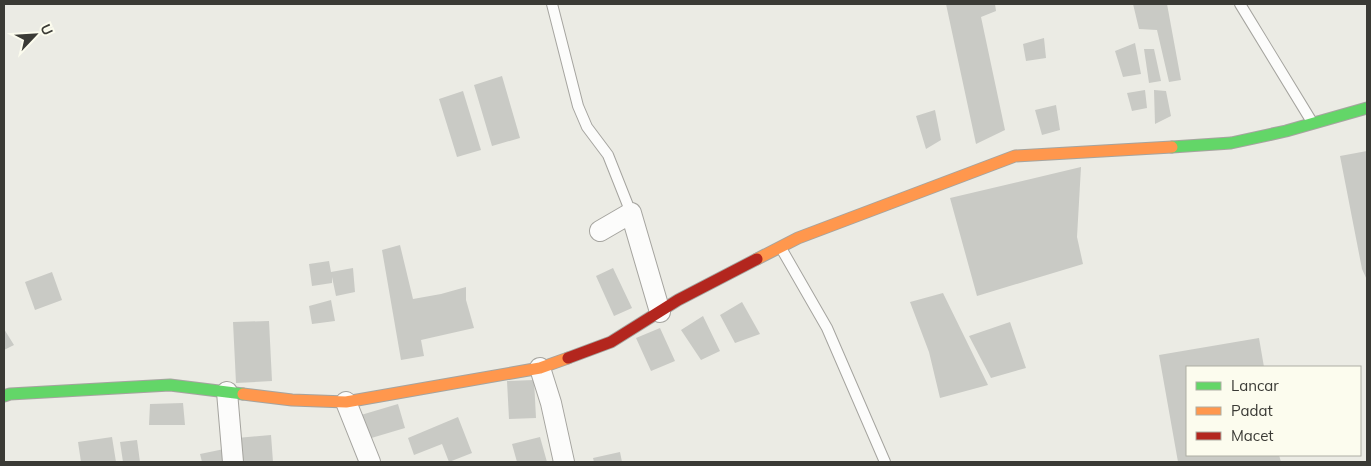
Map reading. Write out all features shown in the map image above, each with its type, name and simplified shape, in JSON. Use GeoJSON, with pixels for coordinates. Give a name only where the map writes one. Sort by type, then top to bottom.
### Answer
{"type":"FeatureCollection","features":[{"type":"Feature","properties":{"kind":"street"},"geometry":{"type":"LineString","coordinates":[[4,396],[10,394],[170,385],[292,400],[346,402],[540,368],[611,342],[678,300],[798,238],[1015,156],[1231,143],[1286,131],[1367,108]]}},
{"type":"Feature","properties":{"kind":"street"},"geometry":{"type":"LineString","coordinates":[[600,231],[631,213],[660,312]]}},
{"type":"Feature","properties":{"kind":"street"},"geometry":{"type":"LineString","coordinates":[[540,368],[551,403],[564,462]]}},
{"type":"Feature","properties":{"kind":"street"},"geometry":{"type":"LineString","coordinates":[[227,392],[233,462]]}},
{"type":"Feature","properties":{"kind":"street"},"geometry":{"type":"LineString","coordinates":[[346,402],[370,462]]}},
{"type":"Feature","properties":{"kind":"lane"},"geometry":{"type":"LineString","coordinates":[[552,4],[578,106],[587,127],[608,155],[631,213]]}},
{"type":"Feature","properties":{"kind":"lane"},"geometry":{"type":"LineString","coordinates":[[1240,4],[1313,123]]}},
{"type":"Feature","properties":{"kind":"lane"},"geometry":{"type":"LineString","coordinates":[[781,247],[827,328],[853,384],[885,462]]}},
{"type":"Feature","properties":{"kind":"building"},"geometry":{"type":"Polygon","coordinates":[[[946,4],[995,4],[996,11],[981,17],[1005,130],[976,144],[946,4]]]}},
{"type":"Feature","properties":{"kind":"building"},"geometry":{"type":"Polygon","coordinates":[[[1133,4],[1167,4],[1181,80],[1169,82],[1157,30],[1139,29],[1133,4]]]}},
{"type":"Feature","properties":{"kind":"building"},"geometry":{"type":"Polygon","coordinates":[[[1044,38],[1046,58],[1026,61],[1023,44],[1044,38]]]}},
{"type":"Feature","properties":{"kind":"building"},"geometry":{"type":"Polygon","coordinates":[[[1135,43],[1141,74],[1123,77],[1115,51],[1135,43]]]}},
{"type":"Feature","properties":{"kind":"building"},"geometry":{"type":"Polygon","coordinates":[[[1144,49],[1154,49],[1161,81],[1149,83],[1144,49]]]}},
{"type":"Feature","properties":{"kind":"building"},"geometry":{"type":"Polygon","coordinates":[[[502,76],[520,138],[492,146],[474,85],[502,76]]]}},
{"type":"Feature","properties":{"kind":"building"},"geometry":{"type":"Polygon","coordinates":[[[1145,90],[1147,108],[1132,111],[1127,93],[1145,90]]]}},
{"type":"Feature","properties":{"kind":"building"},"geometry":{"type":"Polygon","coordinates":[[[1154,90],[1166,91],[1171,116],[1155,124],[1154,90]]]}},
{"type":"Feature","properties":{"kind":"building"},"geometry":{"type":"Polygon","coordinates":[[[463,91],[481,150],[457,157],[439,99],[463,91]]]}},
{"type":"Feature","properties":{"kind":"building"},"geometry":{"type":"Polygon","coordinates":[[[1056,105],[1060,130],[1042,135],[1035,110],[1056,105]]]}},
{"type":"Feature","properties":{"kind":"building"},"geometry":{"type":"Polygon","coordinates":[[[935,110],[941,140],[926,149],[916,116],[935,110]]]}},
{"type":"Feature","properties":{"kind":"building"},"geometry":{"type":"Polygon","coordinates":[[[1367,151],[1367,280],[1362,269],[1340,156],[1367,151]]]}},
{"type":"Feature","properties":{"kind":"building"},"geometry":{"type":"Polygon","coordinates":[[[1081,167],[1077,237],[1083,264],[977,296],[950,198],[1081,167]]]}},
{"type":"Feature","properties":{"kind":"building"},"geometry":{"type":"Polygon","coordinates":[[[400,245],[413,299],[466,287],[466,300],[474,328],[421,340],[424,356],[401,360],[382,250],[400,245]]]}},
{"type":"Feature","properties":{"kind":"building"},"geometry":{"type":"Polygon","coordinates":[[[329,261],[331,272],[353,268],[355,292],[336,296],[332,277],[332,283],[312,286],[309,264],[329,261]]]}},
{"type":"Feature","properties":{"kind":"building"},"geometry":{"type":"Polygon","coordinates":[[[613,268],[632,308],[614,316],[596,276],[613,268]]]}},
{"type":"Feature","properties":{"kind":"building"},"geometry":{"type":"Polygon","coordinates":[[[52,272],[62,300],[35,310],[25,282],[52,272]]]}},
{"type":"Feature","properties":{"kind":"building"},"geometry":{"type":"Polygon","coordinates":[[[943,293],[988,385],[940,398],[929,352],[910,302],[943,293]]]}},
{"type":"Feature","properties":{"kind":"building"},"geometry":{"type":"Polygon","coordinates":[[[331,300],[335,321],[312,324],[309,306],[331,300]]]}},
{"type":"Feature","properties":{"kind":"building"},"geometry":{"type":"Polygon","coordinates":[[[742,302],[760,334],[735,343],[720,315],[742,302]]]}},
{"type":"Feature","properties":{"kind":"building"},"geometry":{"type":"Polygon","coordinates":[[[703,316],[720,351],[701,360],[681,330],[703,316]]]}},
{"type":"Feature","properties":{"kind":"building"},"geometry":{"type":"Polygon","coordinates":[[[269,321],[272,381],[236,383],[233,322],[269,321]]]}},
{"type":"Feature","properties":{"kind":"building"},"geometry":{"type":"Polygon","coordinates":[[[1010,322],[1026,368],[991,378],[969,336],[1010,322]]]}},
{"type":"Feature","properties":{"kind":"building"},"geometry":{"type":"Polygon","coordinates":[[[660,328],[675,361],[651,371],[636,338],[660,328]]]}},
{"type":"Feature","properties":{"kind":"building"},"geometry":{"type":"Polygon","coordinates":[[[4,329],[14,345],[4,350],[4,329]]]}},
{"type":"Feature","properties":{"kind":"building"},"geometry":{"type":"Polygon","coordinates":[[[1259,338],[1264,366],[1186,366],[1186,456],[1279,456],[1281,462],[1178,462],[1159,355],[1259,338]]]}},
{"type":"Feature","properties":{"kind":"building"},"geometry":{"type":"Polygon","coordinates":[[[534,380],[536,418],[509,419],[507,381],[534,380]]]}},
{"type":"Feature","properties":{"kind":"building"},"geometry":{"type":"Polygon","coordinates":[[[183,403],[185,425],[149,425],[150,404],[183,403]]]}},
{"type":"Feature","properties":{"kind":"building"},"geometry":{"type":"Polygon","coordinates":[[[398,404],[405,428],[368,439],[361,415],[398,404]]]}},
{"type":"Feature","properties":{"kind":"building"},"geometry":{"type":"Polygon","coordinates":[[[458,417],[472,453],[449,462],[442,444],[414,455],[408,438],[458,417]]]}},
{"type":"Feature","properties":{"kind":"building"},"geometry":{"type":"Polygon","coordinates":[[[271,435],[273,462],[239,462],[237,438],[271,435]]]}},
{"type":"Feature","properties":{"kind":"building"},"geometry":{"type":"Polygon","coordinates":[[[112,437],[116,462],[81,462],[78,442],[112,437]]]}},
{"type":"Feature","properties":{"kind":"building"},"geometry":{"type":"Polygon","coordinates":[[[540,437],[547,462],[517,462],[512,444],[540,437]]]}},
{"type":"Feature","properties":{"kind":"building"},"geometry":{"type":"Polygon","coordinates":[[[137,440],[140,462],[123,462],[120,442],[137,440]]]}},
{"type":"Feature","properties":{"kind":"building"},"geometry":{"type":"Polygon","coordinates":[[[229,448],[230,462],[202,462],[200,454],[229,448]]]}},
{"type":"Feature","properties":{"kind":"building"},"geometry":{"type":"Polygon","coordinates":[[[620,452],[622,462],[594,462],[593,458],[620,452]]]}},
{"type":"Feature","properties":{"kind":"traffic: fast"},"geometry":{"type":"LineString","coordinates":[[1172,147],[1231,143],[1286,131],[1367,108]]}},
{"type":"Feature","properties":{"kind":"traffic: fast"},"geometry":{"type":"LineString","coordinates":[[4,396],[10,394],[170,385],[243,394]]}},
{"type":"Feature","properties":{"kind":"traffic: slow"},"geometry":{"type":"LineString","coordinates":[[757,259],[798,238],[1015,156],[1172,147]]}},
{"type":"Feature","properties":{"kind":"traffic: slow"},"geometry":{"type":"LineString","coordinates":[[243,394],[292,400],[346,402],[540,368],[568,358]]}},
{"type":"Feature","properties":{"kind":"traffic: jam"},"geometry":{"type":"LineString","coordinates":[[568,358],[611,342],[678,300],[757,259]]}}]}
